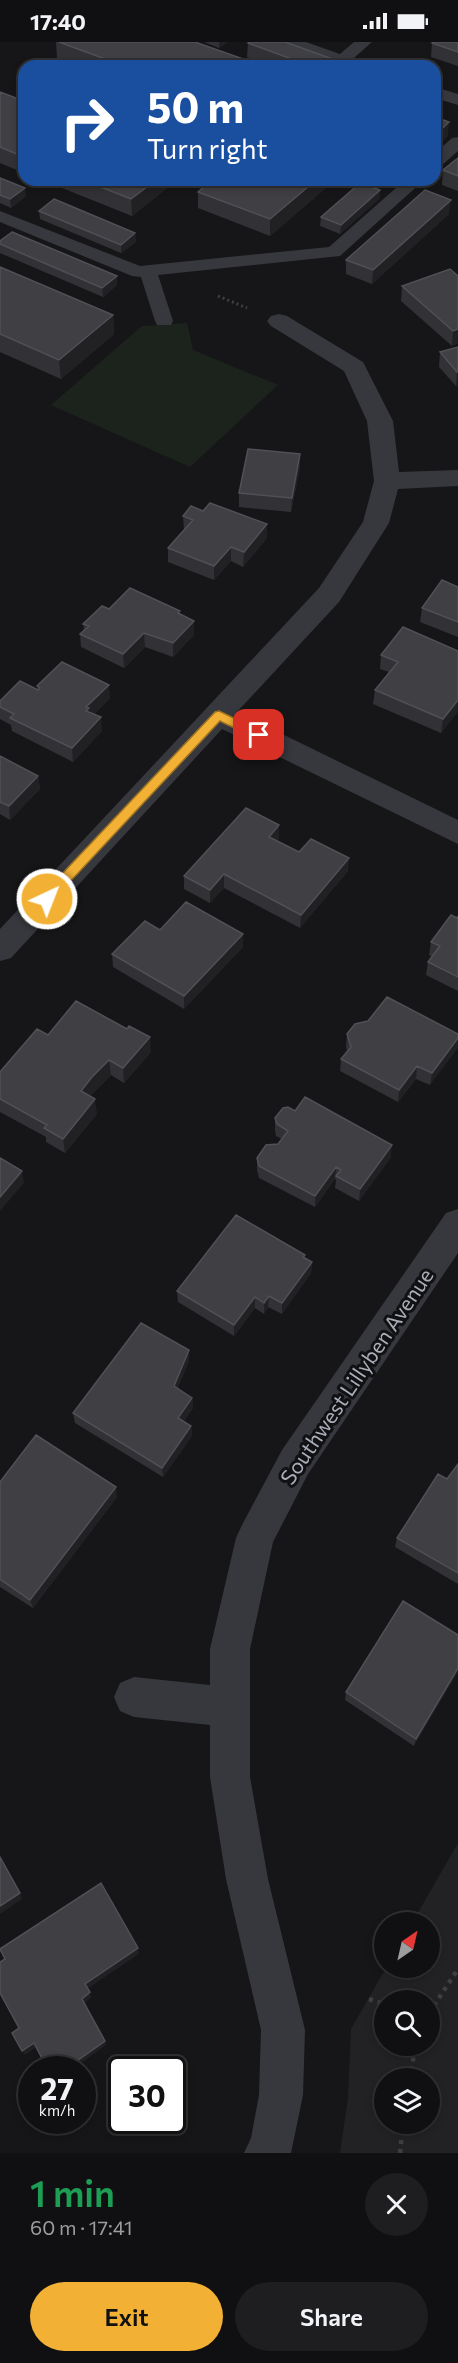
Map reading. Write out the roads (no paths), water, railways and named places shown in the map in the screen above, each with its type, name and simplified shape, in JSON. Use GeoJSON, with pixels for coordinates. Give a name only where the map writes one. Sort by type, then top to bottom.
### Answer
{"type":"FeatureCollection","features":[{"type":"Feature","properties":{"kind":"street"},"geometry":{"type":"LineString","coordinates":[[0,949],[329,595],[376,523],[387,481],[380,421],[354,367],[279,321]]}},
{"type":"Feature","properties":{"kind":"street"},"geometry":{"type":"LineString","coordinates":[[387,481],[458,478]]}},
{"type":"Feature","properties":{"kind":"street"},"geometry":{"type":"LineString","coordinates":[[219,715],[458,833]]}},
{"type":"Feature","properties":{"kind":"street","name":"Southwest Lillyben Avenue"},"geometry":{"type":"LineString","coordinates":[[267,2153],[272,2144],[281,2095],[283,2030],[247,1879],[230,1777],[228,1707],[230,1649],[255,1538],[295,1462],[458,1224]]}},
{"type":"Feature","properties":{"kind":"street"},"geometry":{"type":"LineString","coordinates":[[134,1697],[228,1707]]}},
{"type":"Feature","properties":{"kind":"lane"},"geometry":{"type":"LineString","coordinates":[[290,42],[342,60],[364,42]]}},
{"type":"Feature","properties":{"kind":"lane"},"geometry":{"type":"LineString","coordinates":[[441,94],[458,100]]}},
{"type":"Feature","properties":{"kind":"lane"},"geometry":{"type":"LineString","coordinates":[[441,157],[458,142]]}},
{"type":"Feature","properties":{"kind":"lane"},"geometry":{"type":"LineString","coordinates":[[0,216],[138,272],[334,252],[408,186]]}},
{"type":"Feature","properties":{"kind":"lane"},"geometry":{"type":"LineString","coordinates":[[148,271],[164,321]]}}]}
